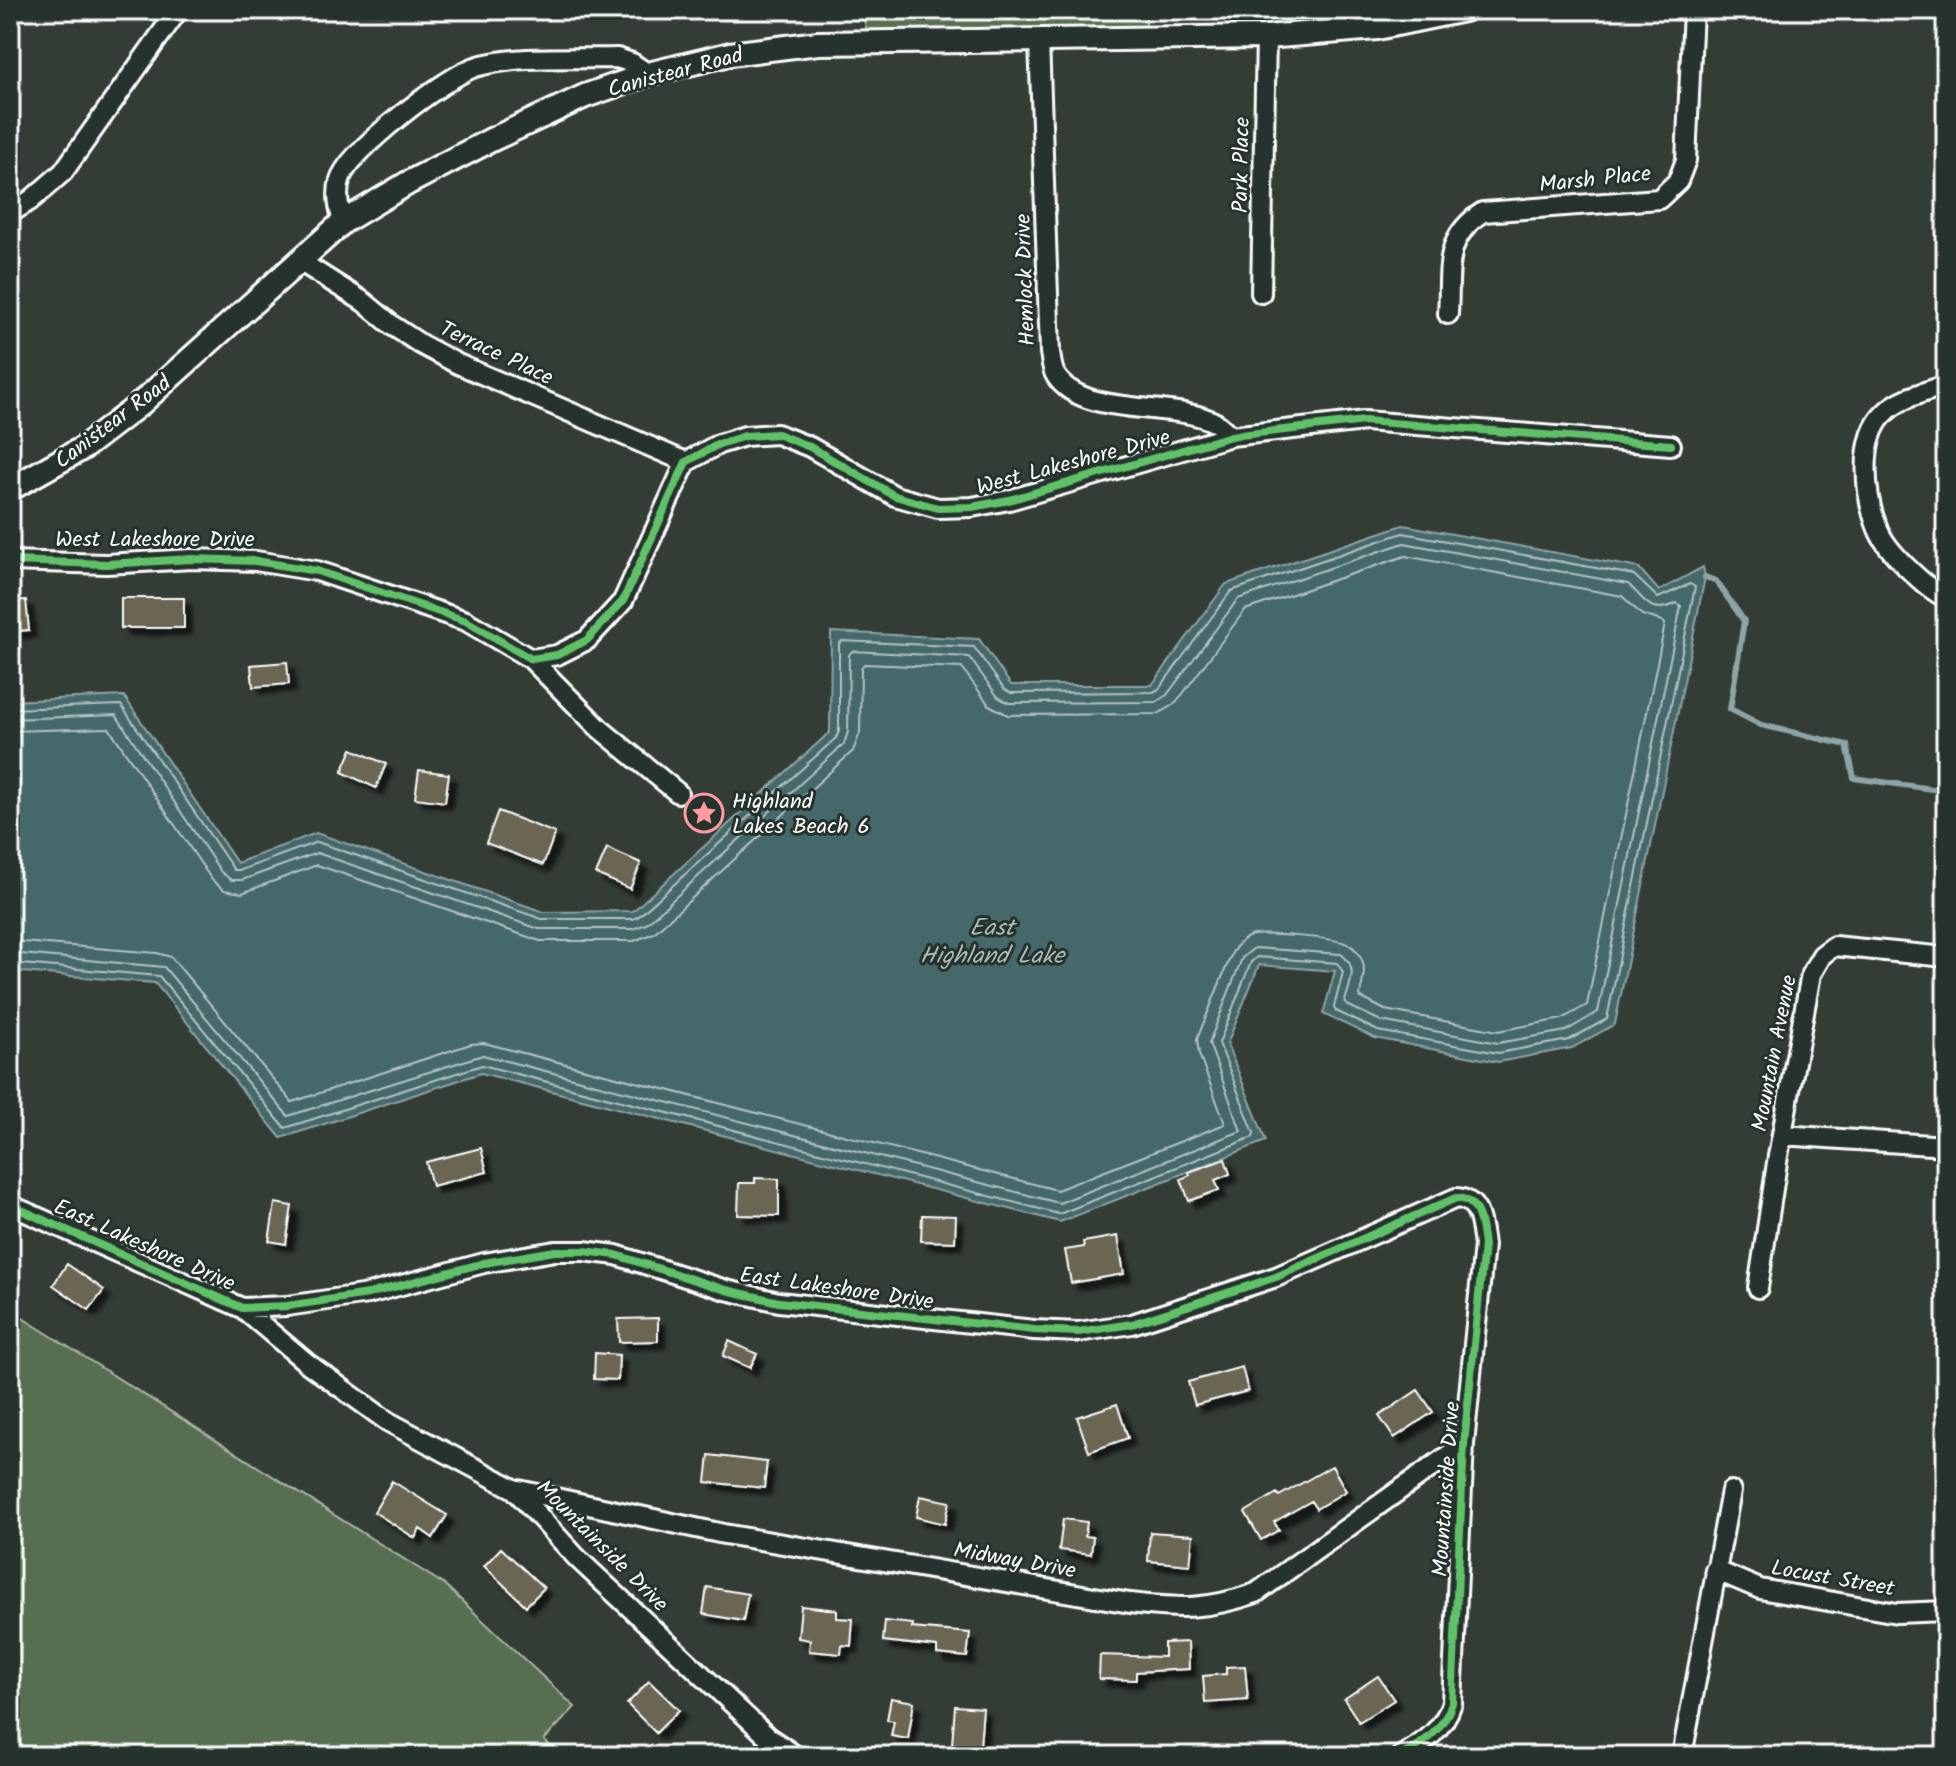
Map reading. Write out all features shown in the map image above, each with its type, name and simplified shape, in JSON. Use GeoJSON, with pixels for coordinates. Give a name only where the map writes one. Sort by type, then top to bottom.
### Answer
{"type":"FeatureCollection","features":[{"type":"Feature","properties":{"kind":"street"},"geometry":{"type":"LineString","coordinates":[[10,213],[31,200],[63,172],[178,10]]}},
{"type":"Feature","properties":{"kind":"street","name":"Canistear Road"},"geometry":{"type":"LineString","coordinates":[[10,489],[83,448],[139,405],[343,222],[408,183],[491,140],[585,96],[648,74],[730,54],[818,43],[1266,37],[1377,28],[1464,10]]}},
{"type":"Feature","properties":{"kind":"street","name":"Marsh Place"},"geometry":{"type":"LineString","coordinates":[[1448,314],[1453,241],[1467,222],[1483,212],[1659,199],[1678,181],[1686,160],[1693,10]]}},
{"type":"Feature","properties":{"kind":"street","name":"Park Place"},"geometry":{"type":"LineString","coordinates":[[1261,293],[1266,37]]}},
{"type":"Feature","properties":{"kind":"street","name":"Hemlock Drive"},"geometry":{"type":"LineString","coordinates":[[1039,40],[1050,352],[1055,375],[1068,388],[1090,398],[1191,416],[1216,423],[1231,436]]}},
{"type":"Feature","properties":{"kind":"street"},"geometry":{"type":"LineString","coordinates":[[343,222],[337,201],[341,178],[357,152],[448,81],[476,67],[510,62],[617,58],[632,63],[648,74]]}},
{"type":"Feature","properties":{"kind":"street","name":"Terrace Place"},"geometry":{"type":"LineString","coordinates":[[301,262],[364,302],[422,345],[458,364],[686,462]]}},
{"type":"Feature","properties":{"kind":"street"},"geometry":{"type":"LineString","coordinates":[[1946,385],[1903,401],[1884,413],[1867,447],[1866,487],[1878,532],[1904,564],[1946,598]]}},
{"type":"Feature","properties":{"kind":"street","name":"West Lakeshore Drive"},"geometry":{"type":"LineString","coordinates":[[686,462],[719,444],[745,436],[777,434],[810,447],[895,496],[938,508],[972,507],[1009,500],[1231,436],[1365,421],[1671,445]]}},
{"type":"Feature","properties":{"kind":"street"},"geometry":{"type":"LineString","coordinates":[[531,659],[557,655],[587,640],[616,610],[623,601],[686,462]]}},
{"type":"Feature","properties":{"kind":"street","name":"West Lakeshore Drive"},"geometry":{"type":"LineString","coordinates":[[10,561],[106,564],[192,559],[256,561],[317,571],[466,621],[531,659],[599,728],[678,793]]}},
{"type":"Feature","properties":{"kind":"street","name":"Mountain Avenue"},"geometry":{"type":"LineString","coordinates":[[1758,1288],[1811,974],[1822,955],[1834,946],[1946,957]]}},
{"type":"Feature","properties":{"kind":"street"},"geometry":{"type":"LineString","coordinates":[[1782,1135],[1946,1146]]}},
{"type":"Feature","properties":{"kind":"street","name":"East Lakeshore Drive"},"geometry":{"type":"LineString","coordinates":[[10,1205],[242,1308],[287,1306],[368,1294],[484,1263],[555,1251],[584,1251],[616,1255],[726,1290],[779,1302],[1034,1330],[1078,1332],[1132,1324],[1276,1277],[1456,1198],[1466,1198],[1473,1204]]}},
{"type":"Feature","properties":{"kind":"street","name":"Mountainside Drive"},"geometry":{"type":"LineString","coordinates":[[1401,1756],[1434,1734],[1446,1720],[1452,1703],[1464,1444],[1484,1245],[1480,1218],[1473,1204]]}},
{"type":"Feature","properties":{"kind":"street","name":"Mountainside Drive"},"geometry":{"type":"LineString","coordinates":[[242,1308],[307,1363],[387,1421],[514,1489],[588,1569],[768,1737],[796,1756]]}},
{"type":"Feature","properties":{"kind":"street","name":"Midway Drive"},"geometry":{"type":"LineString","coordinates":[[514,1489],[724,1534],[1179,1609],[1221,1605],[1256,1593],[1464,1444]]}},
{"type":"Feature","properties":{"kind":"street"},"geometry":{"type":"LineString","coordinates":[[1682,1756],[1731,1491]]}},
{"type":"Feature","properties":{"kind":"street","name":"Locust Street"},"geometry":{"type":"LineString","coordinates":[[1715,1570],[1760,1589],[1897,1613],[1946,1611]]}},
{"type":"Feature","properties":{"kind":"green space"},"geometry":{"type":"Polygon","coordinates":[[[467,10],[450,16],[303,11],[467,10]]]}},
{"type":"Feature","properties":{"kind":"green space"},"geometry":{"type":"Polygon","coordinates":[[[861,10],[1146,10],[1146,38],[868,34],[861,10]]]}},
{"type":"Feature","properties":{"kind":"green space"},"geometry":{"type":"Polygon","coordinates":[[[10,1310],[445,1585],[575,1707],[544,1740],[561,1756],[10,1756],[10,1310]]]}},
{"type":"Feature","properties":{"kind":"water","name":"East Highland Lake"},"geometry":{"type":"Polygon","coordinates":[[[1403,525],[1639,568],[1659,591],[1703,567],[1705,577],[1615,1024],[1572,1048],[1498,1062],[1375,1038],[1323,1014],[1335,971],[1259,965],[1227,1044],[1266,1141],[1060,1222],[481,1073],[281,1138],[155,983],[10,971],[10,701],[124,696],[237,863],[316,833],[544,912],[633,911],[830,732],[831,632],[979,639],[1011,685],[1152,685],[1226,584],[1403,525]]]}},
{"type":"Feature","properties":{"kind":"building"},"geometry":{"type":"Polygon","coordinates":[[[121,598],[184,598],[184,628],[121,628],[121,598]]]}},
{"type":"Feature","properties":{"kind":"building"},"geometry":{"type":"Polygon","coordinates":[[[26,600],[29,630],[10,632],[10,601],[26,600]]]}},
{"type":"Feature","properties":{"kind":"building"},"geometry":{"type":"Polygon","coordinates":[[[287,662],[289,684],[253,687],[251,665],[287,662]]]}},
{"type":"Feature","properties":{"kind":"building"},"geometry":{"type":"Polygon","coordinates":[[[352,749],[386,764],[376,788],[342,772],[352,749]]]}},
{"type":"Feature","properties":{"kind":"building"},"geometry":{"type":"Polygon","coordinates":[[[419,770],[449,774],[445,802],[415,798],[419,770]]]}},
{"type":"Feature","properties":{"kind":"building"},"geometry":{"type":"Polygon","coordinates":[[[498,811],[555,833],[543,865],[486,843],[498,811]]]}},
{"type":"Feature","properties":{"kind":"building"},"geometry":{"type":"Polygon","coordinates":[[[607,848],[641,863],[630,889],[596,874],[607,848]]]}},
{"type":"Feature","properties":{"kind":"building"},"geometry":{"type":"Polygon","coordinates":[[[481,1148],[487,1172],[432,1186],[426,1162],[481,1148]]]}},
{"type":"Feature","properties":{"kind":"building"},"geometry":{"type":"Polygon","coordinates":[[[1225,1159],[1230,1174],[1215,1180],[1219,1190],[1189,1201],[1181,1179],[1190,1175],[1189,1172],[1225,1159]]]}},
{"type":"Feature","properties":{"kind":"building"},"geometry":{"type":"Polygon","coordinates":[[[755,1178],[779,1179],[779,1216],[738,1215],[739,1183],[755,1183],[755,1178]]]}},
{"type":"Feature","properties":{"kind":"building"},"geometry":{"type":"Polygon","coordinates":[[[275,1203],[292,1206],[286,1244],[269,1241],[275,1203]]]}},
{"type":"Feature","properties":{"kind":"building"},"geometry":{"type":"Polygon","coordinates":[[[922,1215],[956,1216],[955,1242],[921,1241],[922,1215]]]}},
{"type":"Feature","properties":{"kind":"building"},"geometry":{"type":"Polygon","coordinates":[[[1118,1236],[1124,1274],[1071,1283],[1065,1250],[1084,1247],[1083,1242],[1118,1236]]]}},
{"type":"Feature","properties":{"kind":"building"},"geometry":{"type":"Polygon","coordinates":[[[67,1264],[104,1290],[89,1310],[53,1285],[67,1264]]]}},
{"type":"Feature","properties":{"kind":"building"},"geometry":{"type":"Polygon","coordinates":[[[658,1318],[658,1341],[619,1342],[618,1319],[658,1318]]]}},
{"type":"Feature","properties":{"kind":"building"},"geometry":{"type":"Polygon","coordinates":[[[729,1341],[757,1354],[750,1368],[723,1356],[729,1341]]]}},
{"type":"Feature","properties":{"kind":"building"},"geometry":{"type":"Polygon","coordinates":[[[595,1353],[619,1355],[618,1380],[594,1379],[595,1353]]]}},
{"type":"Feature","properties":{"kind":"building"},"geometry":{"type":"Polygon","coordinates":[[[1242,1367],[1248,1391],[1195,1405],[1188,1382],[1242,1367]]]}},
{"type":"Feature","properties":{"kind":"building"},"geometry":{"type":"Polygon","coordinates":[[[1418,1390],[1433,1412],[1394,1438],[1379,1416],[1418,1390]]]}},
{"type":"Feature","properties":{"kind":"building"},"geometry":{"type":"Polygon","coordinates":[[[1117,1404],[1128,1438],[1089,1452],[1077,1417],[1117,1404]]]}},
{"type":"Feature","properties":{"kind":"building"},"geometry":{"type":"Polygon","coordinates":[[[709,1455],[767,1462],[764,1488],[706,1482],[709,1455]]]}},
{"type":"Feature","properties":{"kind":"building"},"geometry":{"type":"Polygon","coordinates":[[[1332,1466],[1346,1491],[1316,1509],[1311,1501],[1274,1522],[1279,1530],[1261,1540],[1245,1512],[1332,1466]]]}},
{"type":"Feature","properties":{"kind":"building"},"geometry":{"type":"Polygon","coordinates":[[[392,1481],[447,1515],[433,1538],[420,1529],[415,1538],[374,1512],[392,1481]]]}},
{"type":"Feature","properties":{"kind":"building"},"geometry":{"type":"Polygon","coordinates":[[[920,1496],[950,1502],[945,1524],[916,1517],[920,1496]]]}},
{"type":"Feature","properties":{"kind":"building"},"geometry":{"type":"Polygon","coordinates":[[[1063,1519],[1087,1522],[1085,1536],[1093,1537],[1091,1554],[1059,1550],[1063,1519]]]}},
{"type":"Feature","properties":{"kind":"building"},"geometry":{"type":"Polygon","coordinates":[[[1150,1532],[1193,1535],[1190,1565],[1148,1561],[1150,1532]]]}},
{"type":"Feature","properties":{"kind":"building"},"geometry":{"type":"Polygon","coordinates":[[[501,1548],[544,1588],[526,1606],[484,1566],[501,1548]]]}},
{"type":"Feature","properties":{"kind":"building"},"geometry":{"type":"Polygon","coordinates":[[[707,1587],[748,1594],[743,1621],[703,1614],[707,1587]]]}},
{"type":"Feature","properties":{"kind":"building"},"geometry":{"type":"Polygon","coordinates":[[[801,1606],[837,1610],[837,1618],[853,1619],[851,1646],[842,1645],[841,1654],[809,1651],[810,1640],[798,1638],[801,1606]]]}},
{"type":"Feature","properties":{"kind":"building"},"geometry":{"type":"Polygon","coordinates":[[[885,1621],[913,1624],[912,1628],[970,1633],[967,1657],[937,1654],[937,1647],[883,1641],[885,1621]]]}},
{"type":"Feature","properties":{"kind":"building"},"geometry":{"type":"Polygon","coordinates":[[[1188,1642],[1189,1669],[1136,1672],[1136,1680],[1099,1679],[1100,1655],[1164,1657],[1164,1643],[1188,1642]]]}},
{"type":"Feature","properties":{"kind":"building"},"geometry":{"type":"Polygon","coordinates":[[[1245,1666],[1248,1700],[1205,1703],[1203,1676],[1226,1674],[1226,1667],[1245,1666]]]}},
{"type":"Feature","properties":{"kind":"building"},"geometry":{"type":"Polygon","coordinates":[[[1378,1676],[1394,1700],[1359,1722],[1344,1699],[1378,1676]]]}},
{"type":"Feature","properties":{"kind":"building"},"geometry":{"type":"Polygon","coordinates":[[[649,1681],[679,1710],[656,1733],[627,1704],[649,1681]]]}},
{"type":"Feature","properties":{"kind":"building"},"geometry":{"type":"Polygon","coordinates":[[[891,1698],[914,1702],[908,1739],[891,1736],[894,1721],[887,1720],[891,1698]]]}},
{"type":"Feature","properties":{"kind":"building"},"geometry":{"type":"Polygon","coordinates":[[[955,1706],[983,1708],[980,1747],[952,1744],[955,1706]]]}},
{"type":"Feature","properties":{"kind":"waterway"},"geometry":{"type":"LineString","coordinates":[[1705,577],[1716,581],[1744,621],[1730,709],[1761,725],[1847,745],[1854,778],[1946,791]]}},
{"type":"Feature","properties":{"kind":"cycle path"},"geometry":{"type":"LineString","coordinates":[[10,561],[106,564],[192,559],[256,561],[317,571],[466,621],[531,659],[557,655],[587,640],[623,601],[686,462],[719,444],[745,436],[777,434],[810,447],[895,496],[938,508],[972,507],[1009,500],[1231,436],[1365,421],[1671,445]]}},
{"type":"Feature","properties":{"kind":"cycle path"},"geometry":{"type":"LineString","coordinates":[[10,1205],[242,1308],[287,1306],[368,1294],[484,1263],[555,1251],[584,1251],[616,1255],[726,1290],[779,1302],[1034,1330],[1078,1332],[1132,1324],[1276,1277],[1456,1198],[1464,1200],[1475,1208],[1484,1245],[1464,1444],[1452,1703],[1444,1721],[1432,1734],[1401,1756]]}},
{"type":"Feature","properties":{"kind":"place","name":"Highland Lakes Beach 6"},"geometry":{"type":"Point","coordinates":[704,813]}}]}
